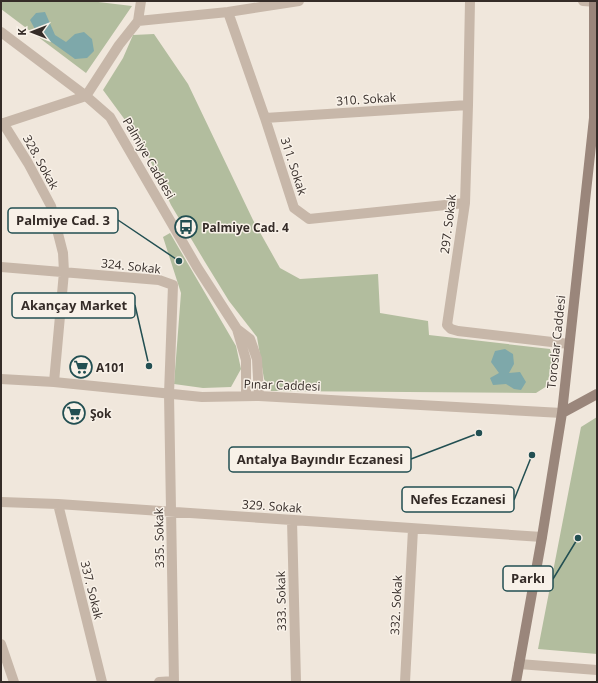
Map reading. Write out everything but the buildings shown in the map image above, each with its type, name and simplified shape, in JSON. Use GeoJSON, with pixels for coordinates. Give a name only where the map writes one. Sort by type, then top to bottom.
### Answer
{"type":"FeatureCollection","features":[{"type":"Feature","properties":{"kind":"main road","name":"Toroslar Caddesi"},"geometry":{"type":"LineString","coordinates":[[516,682],[562,413],[594,118],[595,1]]}},
{"type":"Feature","properties":{"kind":"main road"},"geometry":{"type":"LineString","coordinates":[[562,413],[597,394]]}},
{"type":"Feature","properties":{"kind":"street"},"geometry":{"type":"LineString","coordinates":[[2,123],[86,96],[119,45],[138,21],[141,1]]}},
{"type":"Feature","properties":{"kind":"street"},"geometry":{"type":"LineString","coordinates":[[138,21],[228,12],[264,4],[299,1]]}},
{"type":"Feature","properties":{"kind":"street","name":"297. Sokak"},"geometry":{"type":"LineString","coordinates":[[470,1],[464,203],[447,325],[451,329],[458,331],[569,344]]}},
{"type":"Feature","properties":{"kind":"street"},"geometry":{"type":"LineString","coordinates":[[583,1],[595,1]]}},
{"type":"Feature","properties":{"kind":"street","name":"311. Sokak"},"geometry":{"type":"LineString","coordinates":[[228,12],[294,208],[309,220],[464,203]]}},
{"type":"Feature","properties":{"kind":"street","name":"Palmiye Caddesi"},"geometry":{"type":"LineString","coordinates":[[1,32],[86,96],[110,117],[197,267],[237,330],[246,360],[246,396]]}},
{"type":"Feature","properties":{"kind":"street","name":"310. Sokak"},"geometry":{"type":"LineString","coordinates":[[264,118],[468,105]]}},
{"type":"Feature","properties":{"kind":"street","name":"328. Sokak"},"geometry":{"type":"LineString","coordinates":[[2,123],[28,163],[51,206],[63,253],[64,272],[54,382]]}},
{"type":"Feature","properties":{"kind":"street","name":"324. Sokak"},"geometry":{"type":"LineString","coordinates":[[1,268],[159,280],[173,285],[169,394]]}},
{"type":"Feature","properties":{"kind":"street","name":"Palmiye Caddesi"},"geometry":{"type":"LineString","coordinates":[[237,330],[250,339],[257,359],[259,396]]}},
{"type":"Feature","properties":{"kind":"street","name":"Pınar Caddesi"},"geometry":{"type":"LineString","coordinates":[[1,379],[54,382],[202,397],[259,396],[562,413]]}},
{"type":"Feature","properties":{"kind":"street","name":"335. Sokak"},"geometry":{"type":"LineString","coordinates":[[169,394],[174,681]]}},
{"type":"Feature","properties":{"kind":"street","name":"329. Sokak"},"geometry":{"type":"LineString","coordinates":[[1,502],[58,504],[542,537]]}},
{"type":"Feature","properties":{"kind":"street","name":"337. Sokak"},"geometry":{"type":"LineString","coordinates":[[58,504],[102,682]]}},
{"type":"Feature","properties":{"kind":"street","name":"333. Sokak"},"geometry":{"type":"LineString","coordinates":[[292,520],[296,682]]}},
{"type":"Feature","properties":{"kind":"street","name":"332. Sokak"},"geometry":{"type":"LineString","coordinates":[[404,682],[413,529]]}},
{"type":"Feature","properties":{"kind":"street"},"geometry":{"type":"LineString","coordinates":[[1,644],[5,672],[14,682]]}},
{"type":"Feature","properties":{"kind":"street"},"geometry":{"type":"LineString","coordinates":[[519,664],[597,670]]}},
{"type":"Feature","properties":{"kind":"street"},"geometry":{"type":"LineString","coordinates":[[159,682],[174,681]]}},
{"type":"Feature","properties":{"kind":"green space"},"geometry":{"type":"Polygon","coordinates":[[[1,1],[90,1],[132,6],[86,73],[1,9],[1,1]]]}},
{"type":"Feature","properties":{"kind":"green space"},"geometry":{"type":"Polygon","coordinates":[[[154,34],[188,84],[253,220],[280,268],[300,279],[378,274],[380,313],[428,321],[429,335],[550,349],[553,360],[547,386],[536,393],[271,391],[264,379],[257,337],[229,301],[171,205],[142,143],[103,90],[123,58],[133,35],[154,34]]]}},
{"type":"Feature","properties":{"kind":"green space"},"geometry":{"type":"Polygon","coordinates":[[[170,233],[236,346],[241,369],[231,387],[203,388],[174,384],[181,293],[163,237],[170,233]]]}},
{"type":"Feature","properties":{"kind":"green space"},"geometry":{"type":"Polygon","coordinates":[[[597,417],[597,654],[538,649],[581,427],[597,417]]]}},
{"type":"Feature","properties":{"kind":"water"},"geometry":{"type":"Polygon","coordinates":[[[45,12],[55,35],[66,42],[75,34],[84,32],[92,39],[94,51],[87,58],[75,59],[36,31],[30,20],[36,13],[45,12]]]}},
{"type":"Feature","properties":{"kind":"water"},"geometry":{"type":"Polygon","coordinates":[[[505,349],[513,354],[514,364],[509,373],[520,372],[526,382],[521,390],[514,389],[506,384],[493,385],[490,378],[499,373],[491,362],[495,351],[505,349]]]}},
{"type":"Feature","properties":{"kind":"place","name":"Palmiye Cad. 4"},"geometry":{"type":"Point","coordinates":[186,227]}},
{"type":"Feature","properties":{"kind":"place","name":"Palmiye Cad. 3"},"geometry":{"type":"Point","coordinates":[179,261]}},
{"type":"Feature","properties":{"kind":"place","name":"Akançay Market"},"geometry":{"type":"Point","coordinates":[149,366]}},
{"type":"Feature","properties":{"kind":"place","name":"A101"},"geometry":{"type":"Point","coordinates":[81,367]}},
{"type":"Feature","properties":{"kind":"place","name":"Şok"},"geometry":{"type":"Point","coordinates":[74,413]}},
{"type":"Feature","properties":{"kind":"place","name":"Antalya Bayındır Eczanesi"},"geometry":{"type":"Point","coordinates":[479,433]}},
{"type":"Feature","properties":{"kind":"place","name":"Nefes Eczanesi"},"geometry":{"type":"Point","coordinates":[532,455]}},
{"type":"Feature","properties":{"kind":"place","name":"Parkı"},"geometry":{"type":"Point","coordinates":[578,538]}}]}
